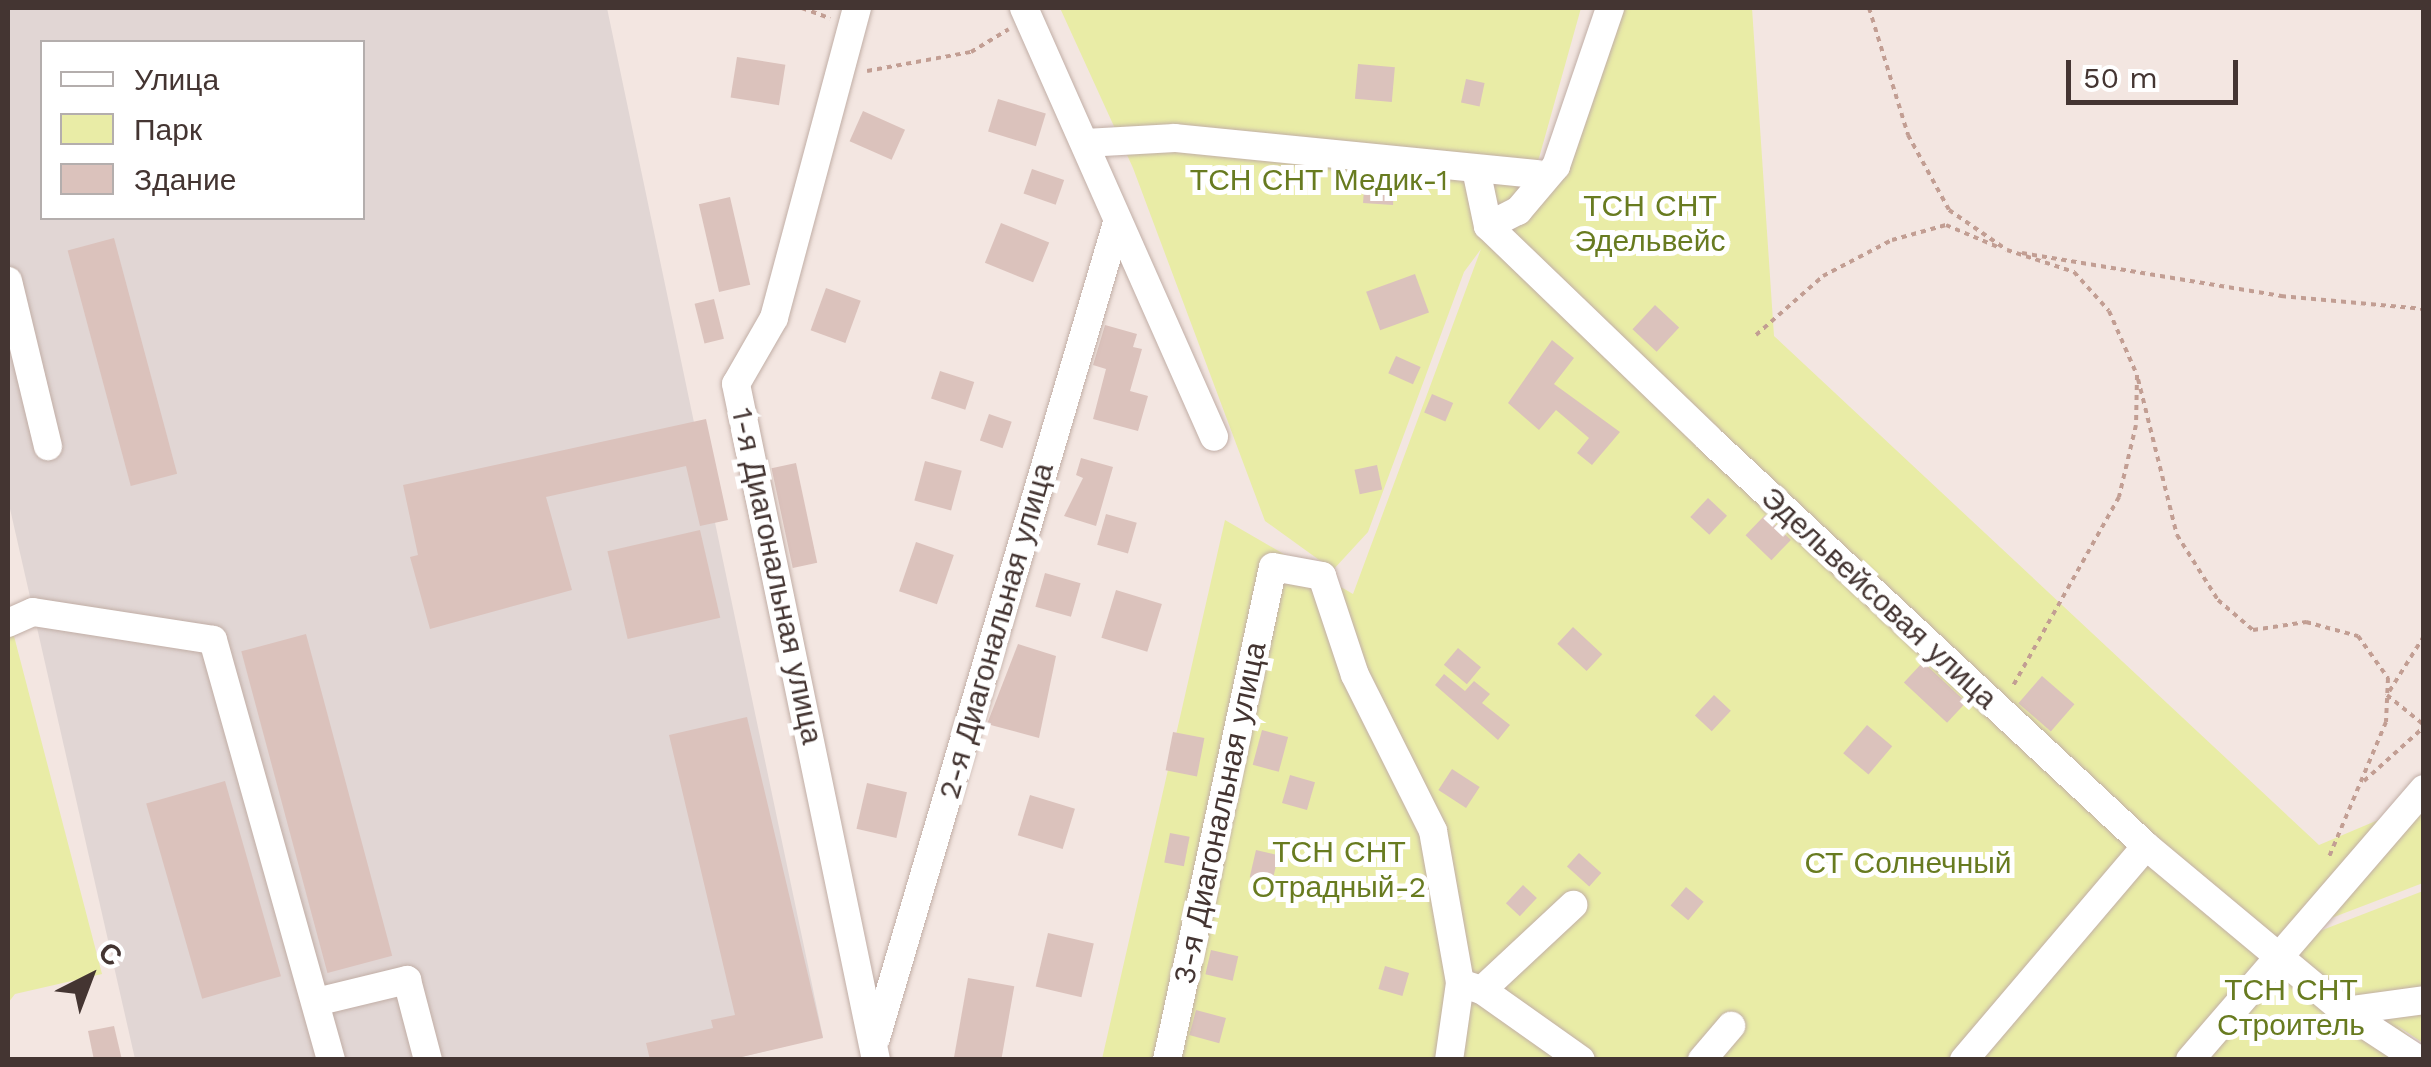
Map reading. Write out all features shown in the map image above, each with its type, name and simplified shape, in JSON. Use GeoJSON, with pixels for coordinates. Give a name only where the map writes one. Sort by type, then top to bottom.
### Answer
{"type":"FeatureCollection","features":[{"type":"Feature","properties":{"kind":"street","name":"1-я Диагональная улица"},"geometry":{"type":"LineString","coordinates":[[857,8],[774,318],[736,384],[876,1049]]}},
{"type":"Feature","properties":{"kind":"street"},"geometry":{"type":"LineString","coordinates":[[1478,174],[1488,226],[1518,212],[1556,166],[1610,8]]}},
{"type":"Feature","properties":{"kind":"street"},"geometry":{"type":"LineString","coordinates":[[1026,12],[1214,437]]}},
{"type":"Feature","properties":{"kind":"street"},"geometry":{"type":"LineString","coordinates":[[1086,144],[1174,138],[1478,174],[1537,174]]}},
{"type":"Feature","properties":{"kind":"street","name":"2-я Диагональная улица"},"geometry":{"type":"LineString","coordinates":[[876,1049],[1117,222]]}},
{"type":"Feature","properties":{"kind":"street","name":"Эдельвейсовая улица"},"geometry":{"type":"LineString","coordinates":[[1488,226],[2146,846],[2344,1011],[2420,1060]]}},
{"type":"Feature","properties":{"kind":"street"},"geometry":{"type":"LineString","coordinates":[[8,281],[48,446]]}},
{"type":"Feature","properties":{"kind":"street","name":"3-я Диагональная улица"},"geometry":{"type":"LineString","coordinates":[[1167,1060],[1273,566],[1322,576],[1355,675],[1434,831],[1471,986]]}},
{"type":"Feature","properties":{"kind":"street"},"geometry":{"type":"LineString","coordinates":[[8,623],[33,612],[213,640],[331,1060]]}},
{"type":"Feature","properties":{"kind":"street"},"geometry":{"type":"LineString","coordinates":[[2190,1060],[2282,956],[2391,818],[2424,789]]}},
{"type":"Feature","properties":{"kind":"street"},"geometry":{"type":"LineString","coordinates":[[1964,1060],[2146,846]]}},
{"type":"Feature","properties":{"kind":"street"},"geometry":{"type":"LineString","coordinates":[[1449,1060],[1471,986],[1573,905]]}},
{"type":"Feature","properties":{"kind":"street"},"geometry":{"type":"LineString","coordinates":[[316,1002],[406,980],[428,1060]]}},
{"type":"Feature","properties":{"kind":"street"},"geometry":{"type":"LineString","coordinates":[[1471,986],[1581,1060]]}},
{"type":"Feature","properties":{"kind":"street"},"geometry":{"type":"LineString","coordinates":[[2344,1011],[2424,1000]]}},
{"type":"Feature","properties":{"kind":"street"},"geometry":{"type":"LineString","coordinates":[[1702,1060],[1731,1026]]}},
{"type":"Feature","properties":{"kind":"path"},"geometry":{"type":"LineString","coordinates":[[1870,8],[1908,135],[1941,195],[1950,210],[2007,250],[2281,296],[2424,308]]}},
{"type":"Feature","properties":{"kind":"path"},"geometry":{"type":"LineString","coordinates":[[838,78],[971,52],[1026,12]]}},
{"type":"Feature","properties":{"kind":"path"},"geometry":{"type":"LineString","coordinates":[[1756,334],[1823,276],[1892,240],[1946,225],[2074,272],[2110,311],[2136,375],[2176,535],[2218,600],[2253,630],[2306,622],[2358,636],[2388,678],[2388,696]]}},
{"type":"Feature","properties":{"kind":"path"},"geometry":{"type":"LineString","coordinates":[[1998,709],[2118,497],[2136,424],[2136,375]]}},
{"type":"Feature","properties":{"kind":"path"},"geometry":{"type":"LineString","coordinates":[[2320,875],[2362,783],[2388,696],[2424,636]]}},
{"type":"Feature","properties":{"kind":"path"},"geometry":{"type":"LineString","coordinates":[[2362,783],[2424,726],[2388,696]]}},
{"type":"Feature","properties":{"kind":"shaded area"},"geometry":{"type":"Polygon","coordinates":[[[8,8],[607,8],[823,1037],[729,1060],[135,1059],[8,500],[8,8]]]}},
{"type":"Feature","properties":{"kind":"green space"},"geometry":{"type":"Polygon","coordinates":[[[1060,8],[1581,8],[1539,158],[1503,213],[1547,166],[1601,8],[1752,8],[1774,336],[2319,845],[2423,801],[2423,883],[2287,935],[2294,941],[2423,891],[2423,1043],[2396,1025],[2423,1048],[2423,1059],[1102,1059],[1225,520],[1353,594],[1481,249],[1464,272],[1368,532],[1333,570],[1265,521],[1133,168],[1060,8]]]}},
{"type":"Feature","properties":{"kind":"green space"},"geometry":{"type":"Polygon","coordinates":[[[8,613],[102,974],[15,994],[8,1003],[8,613]]]}},
{"type":"Feature","properties":{"kind":"building"},"geometry":{"type":"Polygon","coordinates":[[[737,57],[785,65],[779,105],[731,97],[737,57]]]}},
{"type":"Feature","properties":{"kind":"building"},"geometry":{"type":"Polygon","coordinates":[[[1358,64],[1395,67],[1392,102],[1355,99],[1358,64]]]}},
{"type":"Feature","properties":{"kind":"building"},"geometry":{"type":"Polygon","coordinates":[[[1466,79],[1485,83],[1480,106],[1461,102],[1466,79]]]}},
{"type":"Feature","properties":{"kind":"building"},"geometry":{"type":"Polygon","coordinates":[[[998,99],[1046,114],[1036,146],[988,132],[998,99]]]}},
{"type":"Feature","properties":{"kind":"building"},"geometry":{"type":"Polygon","coordinates":[[[863,111],[905,130],[892,160],[850,141],[863,111]]]}},
{"type":"Feature","properties":{"kind":"building"},"geometry":{"type":"Polygon","coordinates":[[[1032,169],[1064,180],[1056,205],[1024,194],[1032,169]]]}},
{"type":"Feature","properties":{"kind":"building"},"geometry":{"type":"Polygon","coordinates":[[[1365,175],[1395,177],[1393,205],[1363,203],[1365,175]]]}},
{"type":"Feature","properties":{"kind":"building"},"geometry":{"type":"Polygon","coordinates":[[[730,197],[750,285],[719,292],[699,204],[730,197]]]}},
{"type":"Feature","properties":{"kind":"building"},"geometry":{"type":"Polygon","coordinates":[[[1001,223],[1049,242],[1033,282],[985,263],[1001,223]]]}},
{"type":"Feature","properties":{"kind":"building"},"geometry":{"type":"Polygon","coordinates":[[[114,238],[177,474],[131,486],[68,250],[114,238]]]}},
{"type":"Feature","properties":{"kind":"building"},"geometry":{"type":"Polygon","coordinates":[[[1415,274],[1429,313],[1380,330],[1366,292],[1415,274]]]}},
{"type":"Feature","properties":{"kind":"building"},"geometry":{"type":"Polygon","coordinates":[[[826,288],[861,301],[845,343],[811,330],[826,288]]]}},
{"type":"Feature","properties":{"kind":"building"},"geometry":{"type":"Polygon","coordinates":[[[714,299],[724,339],[705,344],[695,304],[714,299]]]}},
{"type":"Feature","properties":{"kind":"building"},"geometry":{"type":"Polygon","coordinates":[[[1655,305],[1679,328],[1657,352],[1632,329],[1655,305]]]}},
{"type":"Feature","properties":{"kind":"building"},"geometry":{"type":"Polygon","coordinates":[[[1105,325],[1137,334],[1133,347],[1142,349],[1130,391],[1148,396],[1138,431],[1093,419],[1106,369],[1093,365],[1105,325]]]}},
{"type":"Feature","properties":{"kind":"building"},"geometry":{"type":"Polygon","coordinates":[[[1552,340],[1574,358],[1554,384],[1620,432],[1592,465],[1577,453],[1589,438],[1556,410],[1539,430],[1508,403],[1552,340]]]}},
{"type":"Feature","properties":{"kind":"building"},"geometry":{"type":"Polygon","coordinates":[[[1396,356],[1421,367],[1413,384],[1388,373],[1396,356]]]}},
{"type":"Feature","properties":{"kind":"building"},"geometry":{"type":"Polygon","coordinates":[[[940,371],[974,382],[965,410],[931,399],[940,371]]]}},
{"type":"Feature","properties":{"kind":"building"},"geometry":{"type":"Polygon","coordinates":[[[1432,394],[1453,403],[1445,421],[1424,412],[1432,394]]]}},
{"type":"Feature","properties":{"kind":"building"},"geometry":{"type":"Polygon","coordinates":[[[989,414],[1012,422],[1003,448],[980,440],[989,414]]]}},
{"type":"Feature","properties":{"kind":"building"},"geometry":{"type":"Polygon","coordinates":[[[706,419],[728,520],[700,526],[686,466],[546,497],[572,590],[430,629],[410,557],[418,555],[403,485],[706,419]]]}},
{"type":"Feature","properties":{"kind":"building"},"geometry":{"type":"Polygon","coordinates":[[[1081,458],[1113,467],[1096,526],[1064,516],[1083,478],[1076,475],[1081,458]]]}},
{"type":"Feature","properties":{"kind":"building"},"geometry":{"type":"Polygon","coordinates":[[[925,461],[962,471],[951,510],[914,501],[925,461]]]}},
{"type":"Feature","properties":{"kind":"building"},"geometry":{"type":"Polygon","coordinates":[[[796,463],[817,563],[793,568],[772,468],[796,463]]]}},
{"type":"Feature","properties":{"kind":"building"},"geometry":{"type":"Polygon","coordinates":[[[1377,465],[1382,489],[1360,494],[1355,470],[1377,465]]]}},
{"type":"Feature","properties":{"kind":"building"},"geometry":{"type":"Polygon","coordinates":[[[1708,498],[1727,516],[1709,535],[1690,517],[1708,498]]]}},
{"type":"Feature","properties":{"kind":"building"},"geometry":{"type":"Polygon","coordinates":[[[1106,514],[1137,523],[1128,554],[1097,545],[1106,514]]]}},
{"type":"Feature","properties":{"kind":"building"},"geometry":{"type":"Polygon","coordinates":[[[1765,515],[1791,540],[1771,560],[1746,535],[1765,515]]]}},
{"type":"Feature","properties":{"kind":"building"},"geometry":{"type":"Polygon","coordinates":[[[700,530],[720,618],[628,639],[607,551],[700,530]]]}},
{"type":"Feature","properties":{"kind":"building"},"geometry":{"type":"Polygon","coordinates":[[[916,542],[954,555],[937,604],[899,591],[916,542]]]}},
{"type":"Feature","properties":{"kind":"building"},"geometry":{"type":"Polygon","coordinates":[[[1045,573],[1081,583],[1071,617],[1035,607],[1045,573]]]}},
{"type":"Feature","properties":{"kind":"building"},"geometry":{"type":"Polygon","coordinates":[[[1116,590],[1162,604],[1147,652],[1101,638],[1116,590]]]}},
{"type":"Feature","properties":{"kind":"building"},"geometry":{"type":"Polygon","coordinates":[[[1573,627],[1602,654],[1587,671],[1557,644],[1573,627]]]}},
{"type":"Feature","properties":{"kind":"building"},"geometry":{"type":"Polygon","coordinates":[[[306,634],[392,956],[327,973],[241,651],[306,634]]]}},
{"type":"Feature","properties":{"kind":"building"},"geometry":{"type":"Polygon","coordinates":[[[1018,644],[1056,656],[1039,738],[987,724],[1018,644]]]}},
{"type":"Feature","properties":{"kind":"building"},"geometry":{"type":"Polygon","coordinates":[[[1458,648],[1481,667],[1467,684],[1444,665],[1458,648]]]}},
{"type":"Feature","properties":{"kind":"building"},"geometry":{"type":"Polygon","coordinates":[[[1923,662],[1966,702],[1947,723],[1904,682],[1923,662]]]}},
{"type":"Feature","properties":{"kind":"building"},"geometry":{"type":"Polygon","coordinates":[[[1444,674],[1465,691],[1474,681],[1490,694],[1482,703],[1510,725],[1498,740],[1435,685],[1444,674]]]}},
{"type":"Feature","properties":{"kind":"building"},"geometry":{"type":"Polygon","coordinates":[[[2042,676],[2074,704],[2051,731],[2018,703],[2042,676]]]}},
{"type":"Feature","properties":{"kind":"building"},"geometry":{"type":"Polygon","coordinates":[[[1714,695],[1731,711],[1712,731],[1695,715],[1714,695]]]}},
{"type":"Feature","properties":{"kind":"building"},"geometry":{"type":"Polygon","coordinates":[[[747,717],[823,1038],[729,1060],[650,1060],[646,1043],[713,1028],[711,1020],[735,1015],[669,735],[747,717]]]}},
{"type":"Feature","properties":{"kind":"building"},"geometry":{"type":"Polygon","coordinates":[[[1867,725],[1892,746],[1868,775],[1843,753],[1867,725]]]}},
{"type":"Feature","properties":{"kind":"building"},"geometry":{"type":"Polygon","coordinates":[[[1262,730],[1288,737],[1279,772],[1253,765],[1262,730]]]}},
{"type":"Feature","properties":{"kind":"building"},"geometry":{"type":"Polygon","coordinates":[[[1173,732],[1204,738],[1197,776],[1166,770],[1173,732]]]}},
{"type":"Feature","properties":{"kind":"building"},"geometry":{"type":"Polygon","coordinates":[[[1452,769],[1480,787],[1466,808],[1438,790],[1452,769]]]}},
{"type":"Feature","properties":{"kind":"building"},"geometry":{"type":"Polygon","coordinates":[[[1290,775],[1315,782],[1307,810],[1282,803],[1290,775]]]}},
{"type":"Feature","properties":{"kind":"building"},"geometry":{"type":"Polygon","coordinates":[[[225,781],[281,976],[202,999],[146,804],[225,781]]]}},
{"type":"Feature","properties":{"kind":"building"},"geometry":{"type":"Polygon","coordinates":[[[867,783],[907,792],[896,838],[856,829],[867,783]]]}},
{"type":"Feature","properties":{"kind":"building"},"geometry":{"type":"Polygon","coordinates":[[[1030,795],[1075,809],[1063,849],[1018,835],[1030,795]]]}},
{"type":"Feature","properties":{"kind":"building"},"geometry":{"type":"Polygon","coordinates":[[[1170,833],[1190,837],[1184,866],[1164,862],[1170,833]]]}},
{"type":"Feature","properties":{"kind":"building"},"geometry":{"type":"Polygon","coordinates":[[[1256,850],[1278,855],[1272,882],[1250,877],[1256,850]]]}},
{"type":"Feature","properties":{"kind":"building"},"geometry":{"type":"Polygon","coordinates":[[[1579,853],[1601,873],[1589,886],[1567,866],[1579,853]]]}},
{"type":"Feature","properties":{"kind":"building"},"geometry":{"type":"Polygon","coordinates":[[[1523,885],[1537,898],[1520,916],[1506,903],[1523,885]]]}},
{"type":"Feature","properties":{"kind":"building"},"geometry":{"type":"Polygon","coordinates":[[[1686,887],[1704,902],[1688,920],[1671,905],[1686,887]]]}},
{"type":"Feature","properties":{"kind":"building"},"geometry":{"type":"Polygon","coordinates":[[[1048,933],[1094,944],[1081,997],[1036,987],[1048,933]]]}},
{"type":"Feature","properties":{"kind":"building"},"geometry":{"type":"Polygon","coordinates":[[[1211,950],[1238,956],[1233,981],[1205,974],[1211,950]]]}},
{"type":"Feature","properties":{"kind":"building"},"geometry":{"type":"Polygon","coordinates":[[[1385,966],[1409,973],[1402,996],[1378,989],[1385,966]]]}},
{"type":"Feature","properties":{"kind":"building"},"geometry":{"type":"Polygon","coordinates":[[[968,978],[1014,986],[1001,1060],[954,1060],[968,978]]]}},
{"type":"Feature","properties":{"kind":"building"},"geometry":{"type":"Polygon","coordinates":[[[1196,1010],[1226,1018],[1219,1043],[1189,1035],[1196,1010]]]}},
{"type":"Feature","properties":{"kind":"building"},"geometry":{"type":"Polygon","coordinates":[[[114,1026],[122,1060],[94,1060],[88,1031],[114,1026]]]}},
{"type":"Feature","properties":{"kind":"park label","name":"ТСН СНТ Медик-1"},"geometry":{"type":"Point","coordinates":[1319,180]}},
{"type":"Feature","properties":{"kind":"park label","name":"ТСН СНТ Эдельвейс"},"geometry":{"type":"Point","coordinates":[1650,223]}},
{"type":"Feature","properties":{"kind":"park label","name":"СТ Солнечный"},"geometry":{"type":"Point","coordinates":[1908,863]}},
{"type":"Feature","properties":{"kind":"park label","name":"ТСН СНТ Отрадный-2"},"geometry":{"type":"Point","coordinates":[1339,869]}},
{"type":"Feature","properties":{"kind":"park label","name":"ТСН СНТ Строитель"},"geometry":{"type":"Point","coordinates":[2291,1007]}}]}
